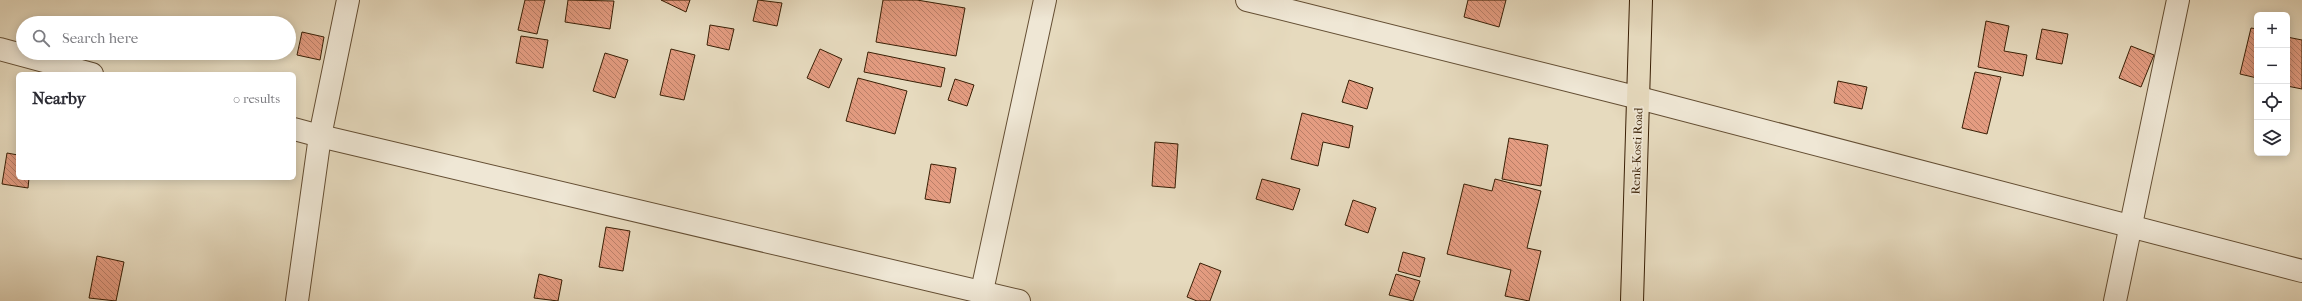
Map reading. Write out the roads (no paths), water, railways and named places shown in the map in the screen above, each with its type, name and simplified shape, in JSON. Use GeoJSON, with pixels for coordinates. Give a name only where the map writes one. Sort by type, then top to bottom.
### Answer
{"type":"FeatureCollection","features":[{"type":"Feature","properties":{"kind":"main road","name":"Renk-Kosti Road"},"geometry":{"type":"LineString","coordinates":[[1632,301],[1641,0]]}},
{"type":"Feature","properties":{"kind":"street"},"geometry":{"type":"LineString","coordinates":[[297,301],[320,136],[348,0]]}},
{"type":"Feature","properties":{"kind":"street"},"geometry":{"type":"LineString","coordinates":[[982,291],[1045,0]]}},
{"type":"Feature","properties":{"kind":"street"},"geometry":{"type":"LineString","coordinates":[[1247,0],[1639,98],[2302,271]]}},
{"type":"Feature","properties":{"kind":"street"},"geometry":{"type":"LineString","coordinates":[[2115,301],[2178,0]]}},
{"type":"Feature","properties":{"kind":"street"},"geometry":{"type":"LineString","coordinates":[[0,49],[16,53]]}},
{"type":"Feature","properties":{"kind":"street"},"geometry":{"type":"LineString","coordinates":[[40,60],[85,72]]}},
{"type":"Feature","properties":{"kind":"street"},"geometry":{"type":"LineString","coordinates":[[296,130],[1020,301]]}}]}
